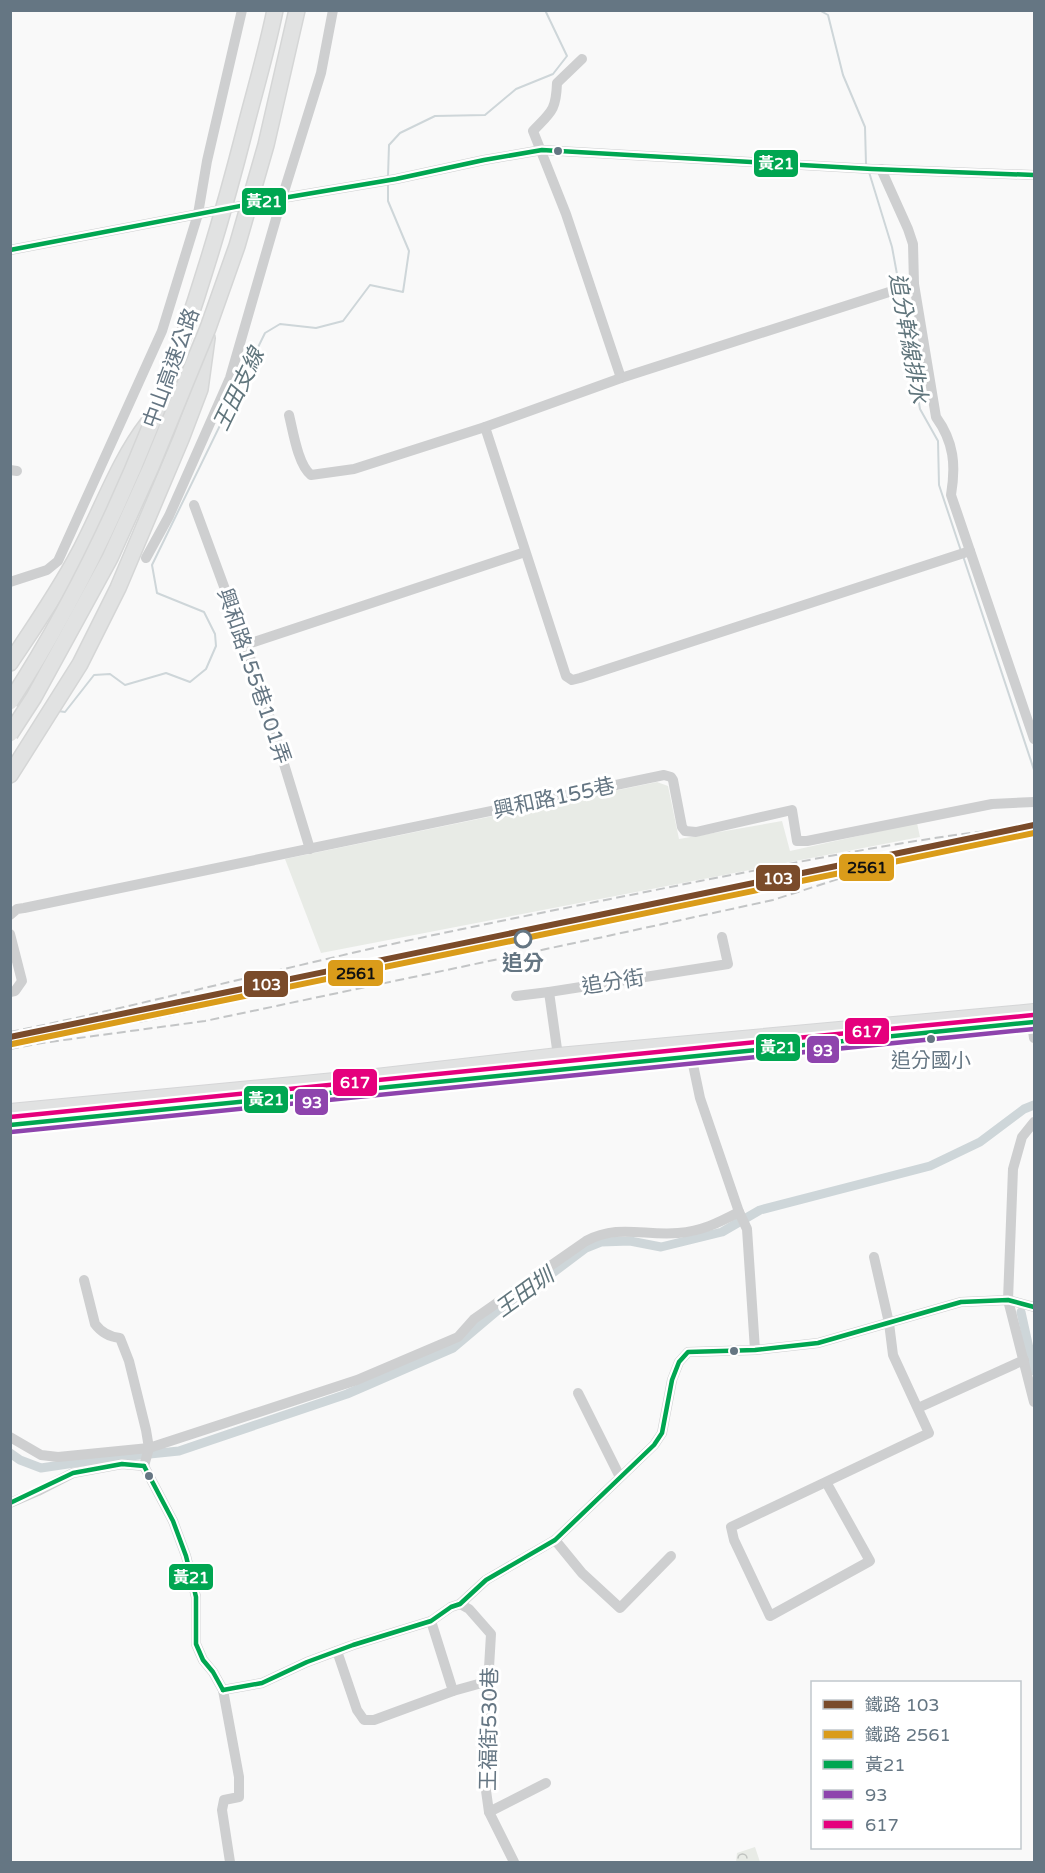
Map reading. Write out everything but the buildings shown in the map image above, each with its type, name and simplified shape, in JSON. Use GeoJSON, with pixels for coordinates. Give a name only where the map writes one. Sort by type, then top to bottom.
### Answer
{"type":"FeatureCollection","features":[{"type":"Feature","properties":{"kind":"highway","name":"中山高速公路"},"geometry":{"type":"LineString","coordinates":[[10,702],[81,582],[120,499],[183,342],[232,180],[275,10]]}},
{"type":"Feature","properties":{"kind":"highway","name":"中山高速公路"},"geometry":{"type":"LineString","coordinates":[[10,734],[34,697],[110,558],[208,328],[237,246],[266,145],[297,10]]}},
{"type":"Feature","properties":{"kind":"highway","name":"中山高速公路"},"geometry":{"type":"LineString","coordinates":[[10,775],[80,664],[118,588],[200,389],[208,328]]}},
{"type":"Feature","properties":{"kind":"highway"},"geometry":{"type":"LineString","coordinates":[[10,663],[80,553],[128,453],[155,413]]}},
{"type":"Feature","properties":{"kind":"main road"},"geometry":{"type":"LineString","coordinates":[[10,1111],[1033,1017]]}},
{"type":"Feature","properties":{"kind":"main road"},"geometry":{"type":"LineString","coordinates":[[10,1125],[559,1062],[691,1055],[856,1034]]}},
{"type":"Feature","properties":{"kind":"street"},"geometry":{"type":"LineString","coordinates":[[10,582],[55,565],[162,331],[198,214],[207,161],[242,10]]}},
{"type":"Feature","properties":{"kind":"street"},"geometry":{"type":"LineString","coordinates":[[146,558],[169,516],[230,378],[321,73],[333,10]]}},
{"type":"Feature","properties":{"kind":"street"},"geometry":{"type":"LineString","coordinates":[[582,59],[557,83],[557,102],[533,131],[566,214],[621,378]]}},
{"type":"Feature","properties":{"kind":"street"},"geometry":{"type":"LineString","coordinates":[[10,250],[542,150],[872,169],[1035,175]]}},
{"type":"Feature","properties":{"kind":"street"},"geometry":{"type":"LineString","coordinates":[[872,169],[908,229],[913,244],[914,284],[936,417],[952,445],[954,470],[951,495],[1035,739]]}},
{"type":"Feature","properties":{"kind":"street"},"geometry":{"type":"LineString","coordinates":[[289,415],[302,463],[307,472],[311,475],[354,469],[485,428],[621,378],[914,284]]}},
{"type":"Feature","properties":{"kind":"street"},"geometry":{"type":"LineString","coordinates":[[485,428],[566,676],[572,680],[970,551]]}},
{"type":"Feature","properties":{"kind":"street","name":"興和路155巷101弄"},"geometry":{"type":"LineString","coordinates":[[194,505],[258,679],[310,849]]}},
{"type":"Feature","properties":{"kind":"street"},"geometry":{"type":"LineString","coordinates":[[245,645],[525,552]]}},
{"type":"Feature","properties":{"kind":"street","name":"興和路155巷"},"geometry":{"type":"LineString","coordinates":[[10,915],[17,909],[664,775],[673,780],[682,827],[685,831],[696,832],[792,810],[797,841],[807,841],[992,804],[1035,802]]}},
{"type":"Feature","properties":{"kind":"street"},"geometry":{"type":"LineString","coordinates":[[10,934],[22,981],[15,991],[10,992]]}},
{"type":"Feature","properties":{"kind":"street","name":"追分街"},"geometry":{"type":"LineString","coordinates":[[549,992],[728,964],[722,937]]}},
{"type":"Feature","properties":{"kind":"street"},"geometry":{"type":"LineString","coordinates":[[516,996],[549,992],[559,1062]]}},
{"type":"Feature","properties":{"kind":"street"},"geometry":{"type":"LineString","coordinates":[[1033,1017],[1035,1038]]}},
{"type":"Feature","properties":{"kind":"street"},"geometry":{"type":"LineString","coordinates":[[691,1055],[700,1098],[739,1212],[747,1228],[755,1350]]}},
{"type":"Feature","properties":{"kind":"street"},"geometry":{"type":"LineString","coordinates":[[1035,1122],[1022,1137],[1013,1169],[1008,1300],[1035,1402]]}},
{"type":"Feature","properties":{"kind":"street"},"geometry":{"type":"LineString","coordinates":[[10,1437],[41,1455],[58,1457],[149,1448],[357,1380],[458,1337],[474,1319],[586,1241],[599,1235],[619,1231],[677,1234],[709,1228],[739,1212]]}},
{"type":"Feature","properties":{"kind":"street"},"geometry":{"type":"LineString","coordinates":[[826,1482],[870,1561],[770,1616],[734,1540],[731,1527],[929,1433],[893,1355],[889,1323],[874,1257]]}},
{"type":"Feature","properties":{"kind":"street"},"geometry":{"type":"LineString","coordinates":[[84,1280],[95,1324],[112,1337],[120,1338],[129,1361],[149,1448],[144,1466],[173,1521],[186,1556],[196,1597],[196,1644],[203,1660],[223,1690],[239,1777],[239,1797],[224,1800],[222,1810],[230,1863]]}},
{"type":"Feature","properties":{"kind":"street"},"geometry":{"type":"LineString","coordinates":[[223,1690],[262,1683],[307,1662],[430,1621],[459,1604],[486,1580],[555,1540],[654,1445],[662,1433],[672,1380],[679,1362],[688,1352],[755,1350],[818,1343],[961,1302],[1008,1300],[1035,1306]]}},
{"type":"Feature","properties":{"kind":"street"},"geometry":{"type":"LineString","coordinates":[[918,1408],[1024,1360]]}},
{"type":"Feature","properties":{"kind":"street"},"geometry":{"type":"LineString","coordinates":[[578,1393],[620,1477]]}},
{"type":"Feature","properties":{"kind":"street"},"geometry":{"type":"LineString","coordinates":[[10,1503],[73,1473],[122,1464],[144,1466]]}},
{"type":"Feature","properties":{"kind":"street"},"geometry":{"type":"LineString","coordinates":[[555,1540],[582,1573],[620,1608],[671,1556]]}},
{"type":"Feature","properties":{"kind":"street","name":"王福街530巷"},"geometry":{"type":"LineString","coordinates":[[459,1604],[469,1609],[490,1634],[483,1769],[489,1812],[514,1863]]}},
{"type":"Feature","properties":{"kind":"street"},"geometry":{"type":"LineString","coordinates":[[430,1621],[453,1691]]}},
{"type":"Feature","properties":{"kind":"street"},"geometry":{"type":"LineString","coordinates":[[337,1651],[357,1710],[364,1720],[374,1720],[453,1691],[489,1681]]}},
{"type":"Feature","properties":{"kind":"street"},"geometry":{"type":"LineString","coordinates":[[489,1812],[546,1783]]}},
{"type":"Feature","properties":{"kind":"green space"},"geometry":{"type":"Polygon","coordinates":[[[657,782],[668,786],[679,839],[782,821],[790,851],[917,823],[920,837],[321,953],[285,859],[657,782]]]}},
{"type":"Feature","properties":{"kind":"green space"},"geometry":{"type":"Polygon","coordinates":[[[755,1847],[760,1862],[736,1862],[737,1853],[755,1847]]]}},
{"type":"Feature","properties":{"kind":"waterway","name":"王田支線"},"geometry":{"type":"LineString","coordinates":[[388,176],[389,145],[400,133],[435,116],[485,115],[516,89],[553,74],[567,56],[545,10]]}},
{"type":"Feature","properties":{"kind":"waterway","name":"追分幹線排水"},"geometry":{"type":"LineString","coordinates":[[819,10],[828,15],[843,75],[865,127],[866,164]]}},
{"type":"Feature","properties":{"kind":"waterway","name":"追分幹線排水"},"geometry":{"type":"LineString","coordinates":[[869,172],[892,247],[899,285]]}},
{"type":"Feature","properties":{"kind":"waterway","name":"王田支線"},"geometry":{"type":"LineString","coordinates":[[58,711],[65,712],[94,675],[110,674],[125,685],[166,673],[190,682],[206,669],[216,646],[215,634],[204,612],[157,593],[152,565],[265,333],[280,324],[316,328],[343,321],[370,285],[403,292],[409,251],[388,201],[388,185]]}},
{"type":"Feature","properties":{"kind":"waterway","name":"追分幹線排水"},"geometry":{"type":"LineString","coordinates":[[900,291],[920,409],[938,441],[939,485],[961,551]]}},
{"type":"Feature","properties":{"kind":"waterway","name":"追分幹線排水"},"geometry":{"type":"LineString","coordinates":[[963,556],[1034,770]]}},
{"type":"Feature","properties":{"kind":"waterway","name":"王田圳"},"geometry":{"type":"LineString","coordinates":[[10,1453],[20,1460],[41,1468],[179,1451],[347,1394],[453,1348],[498,1310],[522,1296],[586,1248],[601,1242],[630,1241],[661,1247],[722,1232],[760,1210],[930,1166],[980,1142],[1024,1109],[1034,1105]]}},
{"type":"Feature","properties":{"kind":"waterway"},"geometry":{"type":"LineString","coordinates":[[1021,1312],[1034,1371]]}},
{"type":"Feature","properties":{"kind":"railway"},"geometry":{"type":"LineString","coordinates":[[10,1049],[205,1021],[603,937],[773,900],[933,850],[1034,828]]}},
{"type":"Feature","properties":{"kind":"railway"},"geometry":{"type":"LineString","coordinates":[[10,1032],[508,919],[842,854],[986,831]]}},
{"type":"Feature","properties":{"kind":"railway"},"geometry":{"type":"LineString","coordinates":[[139,1022],[331,981]]}},
{"type":"Feature","properties":{"kind":"rail line","name":"103"},"geometry":{"type":"LineString","coordinates":[[10,1037],[1034,825]]}},
{"type":"Feature","properties":{"kind":"rail line","name":"2561"},"geometry":{"type":"LineString","coordinates":[[12,1044],[1034,833]]}},
{"type":"Feature","properties":{"kind":"transit line","name":"黃21"},"geometry":{"type":"LineString","coordinates":[[10,250],[542,150],[872,169],[1034,175]]}},
{"type":"Feature","properties":{"kind":"transit line","name":"617"},"geometry":{"type":"LineString","coordinates":[[10,1117],[1033,1015]]}},
{"type":"Feature","properties":{"kind":"transit line","name":"黃21"},"geometry":{"type":"LineString","coordinates":[[10,1125],[1034,1022]]}},
{"type":"Feature","properties":{"kind":"transit line","name":"93"},"geometry":{"type":"LineString","coordinates":[[11,1132],[1034,1029]]}},
{"type":"Feature","properties":{"kind":"transit line","name":"黃21"},"geometry":{"type":"LineString","coordinates":[[223,1690],[262,1683],[307,1662],[353,1645],[431,1621],[451,1607],[460,1604],[486,1580],[555,1540],[654,1445],[662,1433],[672,1380],[679,1362],[688,1352],[755,1350],[818,1343],[961,1302],[1008,1300],[1034,1307]]}},
{"type":"Feature","properties":{"kind":"transit line","name":"黃21"},"geometry":{"type":"LineString","coordinates":[[10,1503],[73,1473],[122,1464],[144,1466]]}},
{"type":"Feature","properties":{"kind":"transit line","name":"黃21"},"geometry":{"type":"LineString","coordinates":[[144,1466],[173,1521],[186,1556],[196,1597],[196,1644],[203,1660],[223,1690]]}},
{"type":"Feature","properties":{"kind":"place","name":"追分"},"geometry":{"type":"Point","coordinates":[523,939]}},
{"type":"Feature","properties":{"kind":"place","name":"追分國小"},"geometry":{"type":"Point","coordinates":[931,1039]}}]}
